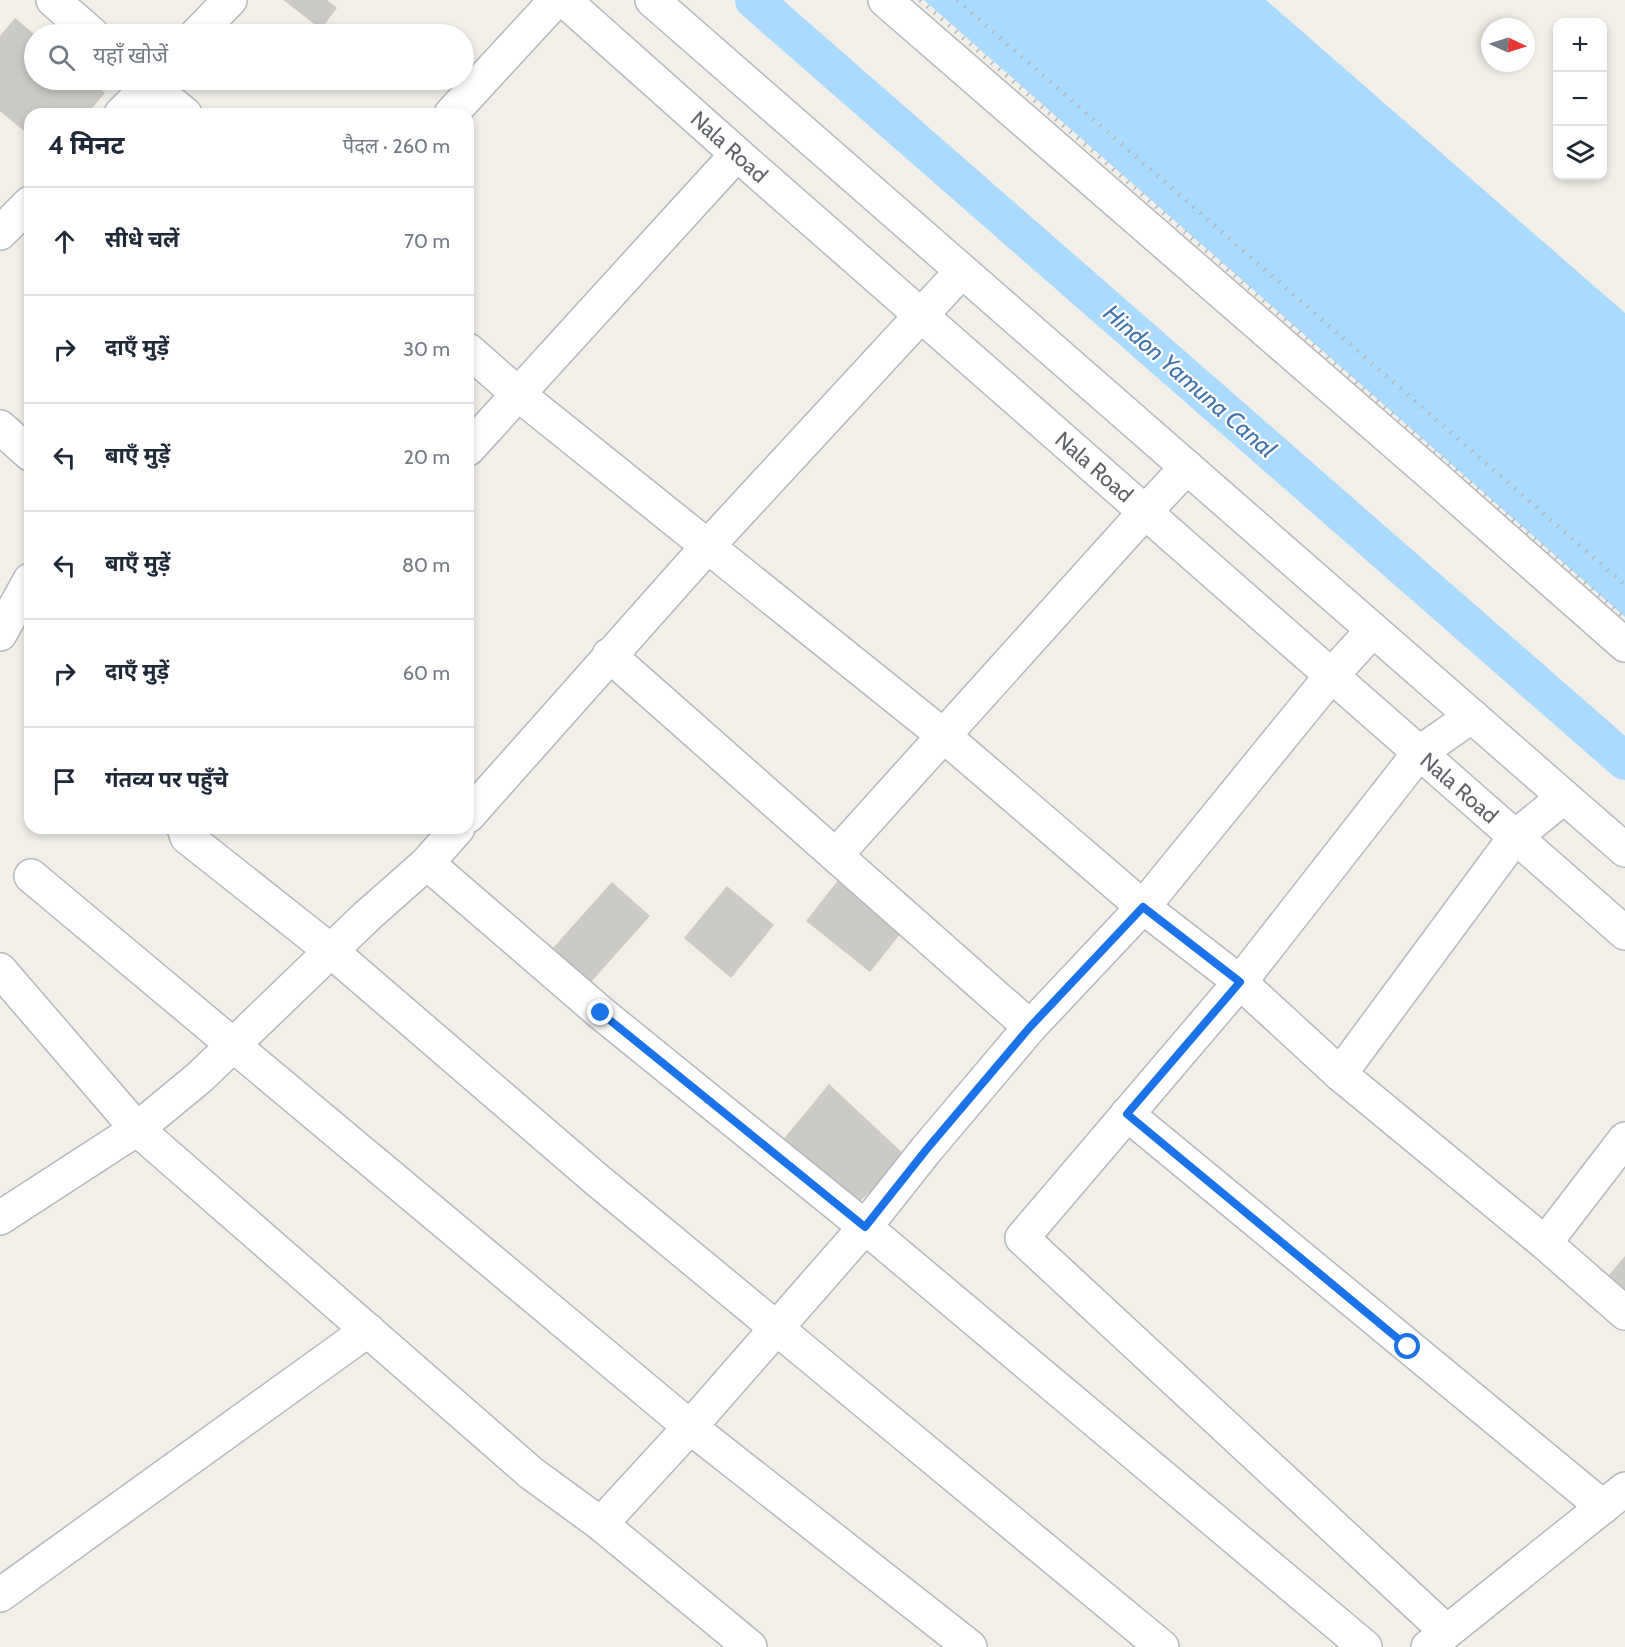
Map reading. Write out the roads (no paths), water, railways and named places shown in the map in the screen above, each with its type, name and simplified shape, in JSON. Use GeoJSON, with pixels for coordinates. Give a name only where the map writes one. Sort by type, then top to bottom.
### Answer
{"type":"FeatureCollection","features":[{"type":"Feature","properties":{"kind":"street"},"geometry":{"type":"LineString","coordinates":[[53,0],[81,24]]}},
{"type":"Feature","properties":{"kind":"street"},"geometry":{"type":"LineString","coordinates":[[207,24],[230,0]]}},
{"type":"Feature","properties":{"kind":"street"},"geometry":{"type":"LineString","coordinates":[[474,89],[556,0]]}},
{"type":"Feature","properties":{"kind":"street","name":"Nala Road"},"geometry":{"type":"LineString","coordinates":[[564,0],[1625,933]]}},
{"type":"Feature","properties":{"kind":"street"},"geometry":{"type":"LineString","coordinates":[[652,0],[1625,850]]}},
{"type":"Feature","properties":{"kind":"street"},"geometry":{"type":"LineString","coordinates":[[885,0],[1625,645]]}},
{"type":"Feature","properties":{"kind":"street"},"geometry":{"type":"LineString","coordinates":[[126,108],[142,90]]}},
{"type":"Feature","properties":{"kind":"street"},"geometry":{"type":"LineString","coordinates":[[158,90],[178,108]]}},
{"type":"Feature","properties":{"kind":"street"},"geometry":{"type":"LineString","coordinates":[[457,108],[473,90]]}},
{"type":"Feature","properties":{"kind":"street"},"geometry":{"type":"LineString","coordinates":[[474,442],[737,154]]}},
{"type":"Feature","properties":{"kind":"street"},"geometry":{"type":"LineString","coordinates":[[0,233],[24,209]]}},
{"type":"Feature","properties":{"kind":"street"},"geometry":{"type":"LineString","coordinates":[[474,809],[609,655],[962,271]]}},
{"type":"Feature","properties":{"kind":"street"},"geometry":{"type":"LineString","coordinates":[[474,355],[518,394],[944,736],[1143,907],[1240,982],[1340,1074],[1545,1243],[1625,1313]]}},
{"type":"Feature","properties":{"kind":"street"},"geometry":{"type":"LineString","coordinates":[[0,427],[24,449]]}},
{"type":"Feature","properties":{"kind":"street"},"geometry":{"type":"LineString","coordinates":[[836,855],[1187,467]]}},
{"type":"Feature","properties":{"kind":"street"},"geometry":{"type":"LineString","coordinates":[[0,634],[24,591]]}},
{"type":"Feature","properties":{"kind":"street"},"geometry":{"type":"LineString","coordinates":[[601,1524],[690,1427],[865,1227],[926,1150],[1030,1027],[1143,907],[1331,675],[1373,630]]}},
{"type":"Feature","properties":{"kind":"street"},"geometry":{"type":"LineString","coordinates":[[609,655],[1030,1027]]}},
{"type":"Feature","properties":{"kind":"street"},"geometry":{"type":"LineString","coordinates":[[1127,1114],[1614,1498],[1437,1639],[1022,1238],[1127,1114],[1240,982],[1419,753],[1472,716]]}},
{"type":"Feature","properties":{"kind":"street"},"geometry":{"type":"LineString","coordinates":[[1340,1074],[1515,837],[1564,797]]}},
{"type":"Feature","properties":{"kind":"street"},"geometry":{"type":"LineString","coordinates":[[186,834],[331,951],[596,1179],[1162,1647]]}},
{"type":"Feature","properties":{"kind":"street"},"geometry":{"type":"LineString","coordinates":[[0,1218],[137,1129],[200,1077],[331,951],[427,863],[453,834]]}},
{"type":"Feature","properties":{"kind":"street"},"geometry":{"type":"LineString","coordinates":[[427,863],[601,1013],[865,1227],[1365,1647]]}},
{"type":"Feature","properties":{"kind":"street"},"geometry":{"type":"LineString","coordinates":[[31,876],[690,1427],[970,1647]]}},
{"type":"Feature","properties":{"kind":"street"},"geometry":{"type":"LineString","coordinates":[[0,970],[137,1129],[531,1473],[601,1524],[750,1647]]}},
{"type":"Feature","properties":{"kind":"street"},"geometry":{"type":"LineString","coordinates":[[1545,1243],[1625,1139]]}},
{"type":"Feature","properties":{"kind":"street"},"geometry":{"type":"LineString","coordinates":[[0,1595],[368,1330]]}},
{"type":"Feature","properties":{"kind":"water"},"geometry":{"type":"Polygon","coordinates":[[[924,0],[1266,0],[1625,313],[1625,617],[924,0]]]}},
{"type":"Feature","properties":{"kind":"waterway","name":"Hindon Yamuna Canal"},"geometry":{"type":"LineString","coordinates":[[754,0],[1625,761]]}},
{"type":"Feature","properties":{"kind":"railway"},"geometry":{"type":"LineString","coordinates":[[920,0],[1625,618]]}},
{"type":"Feature","properties":{"kind":"railway"},"geometry":{"type":"LineString","coordinates":[[957,0],[1625,585]]}}]}
